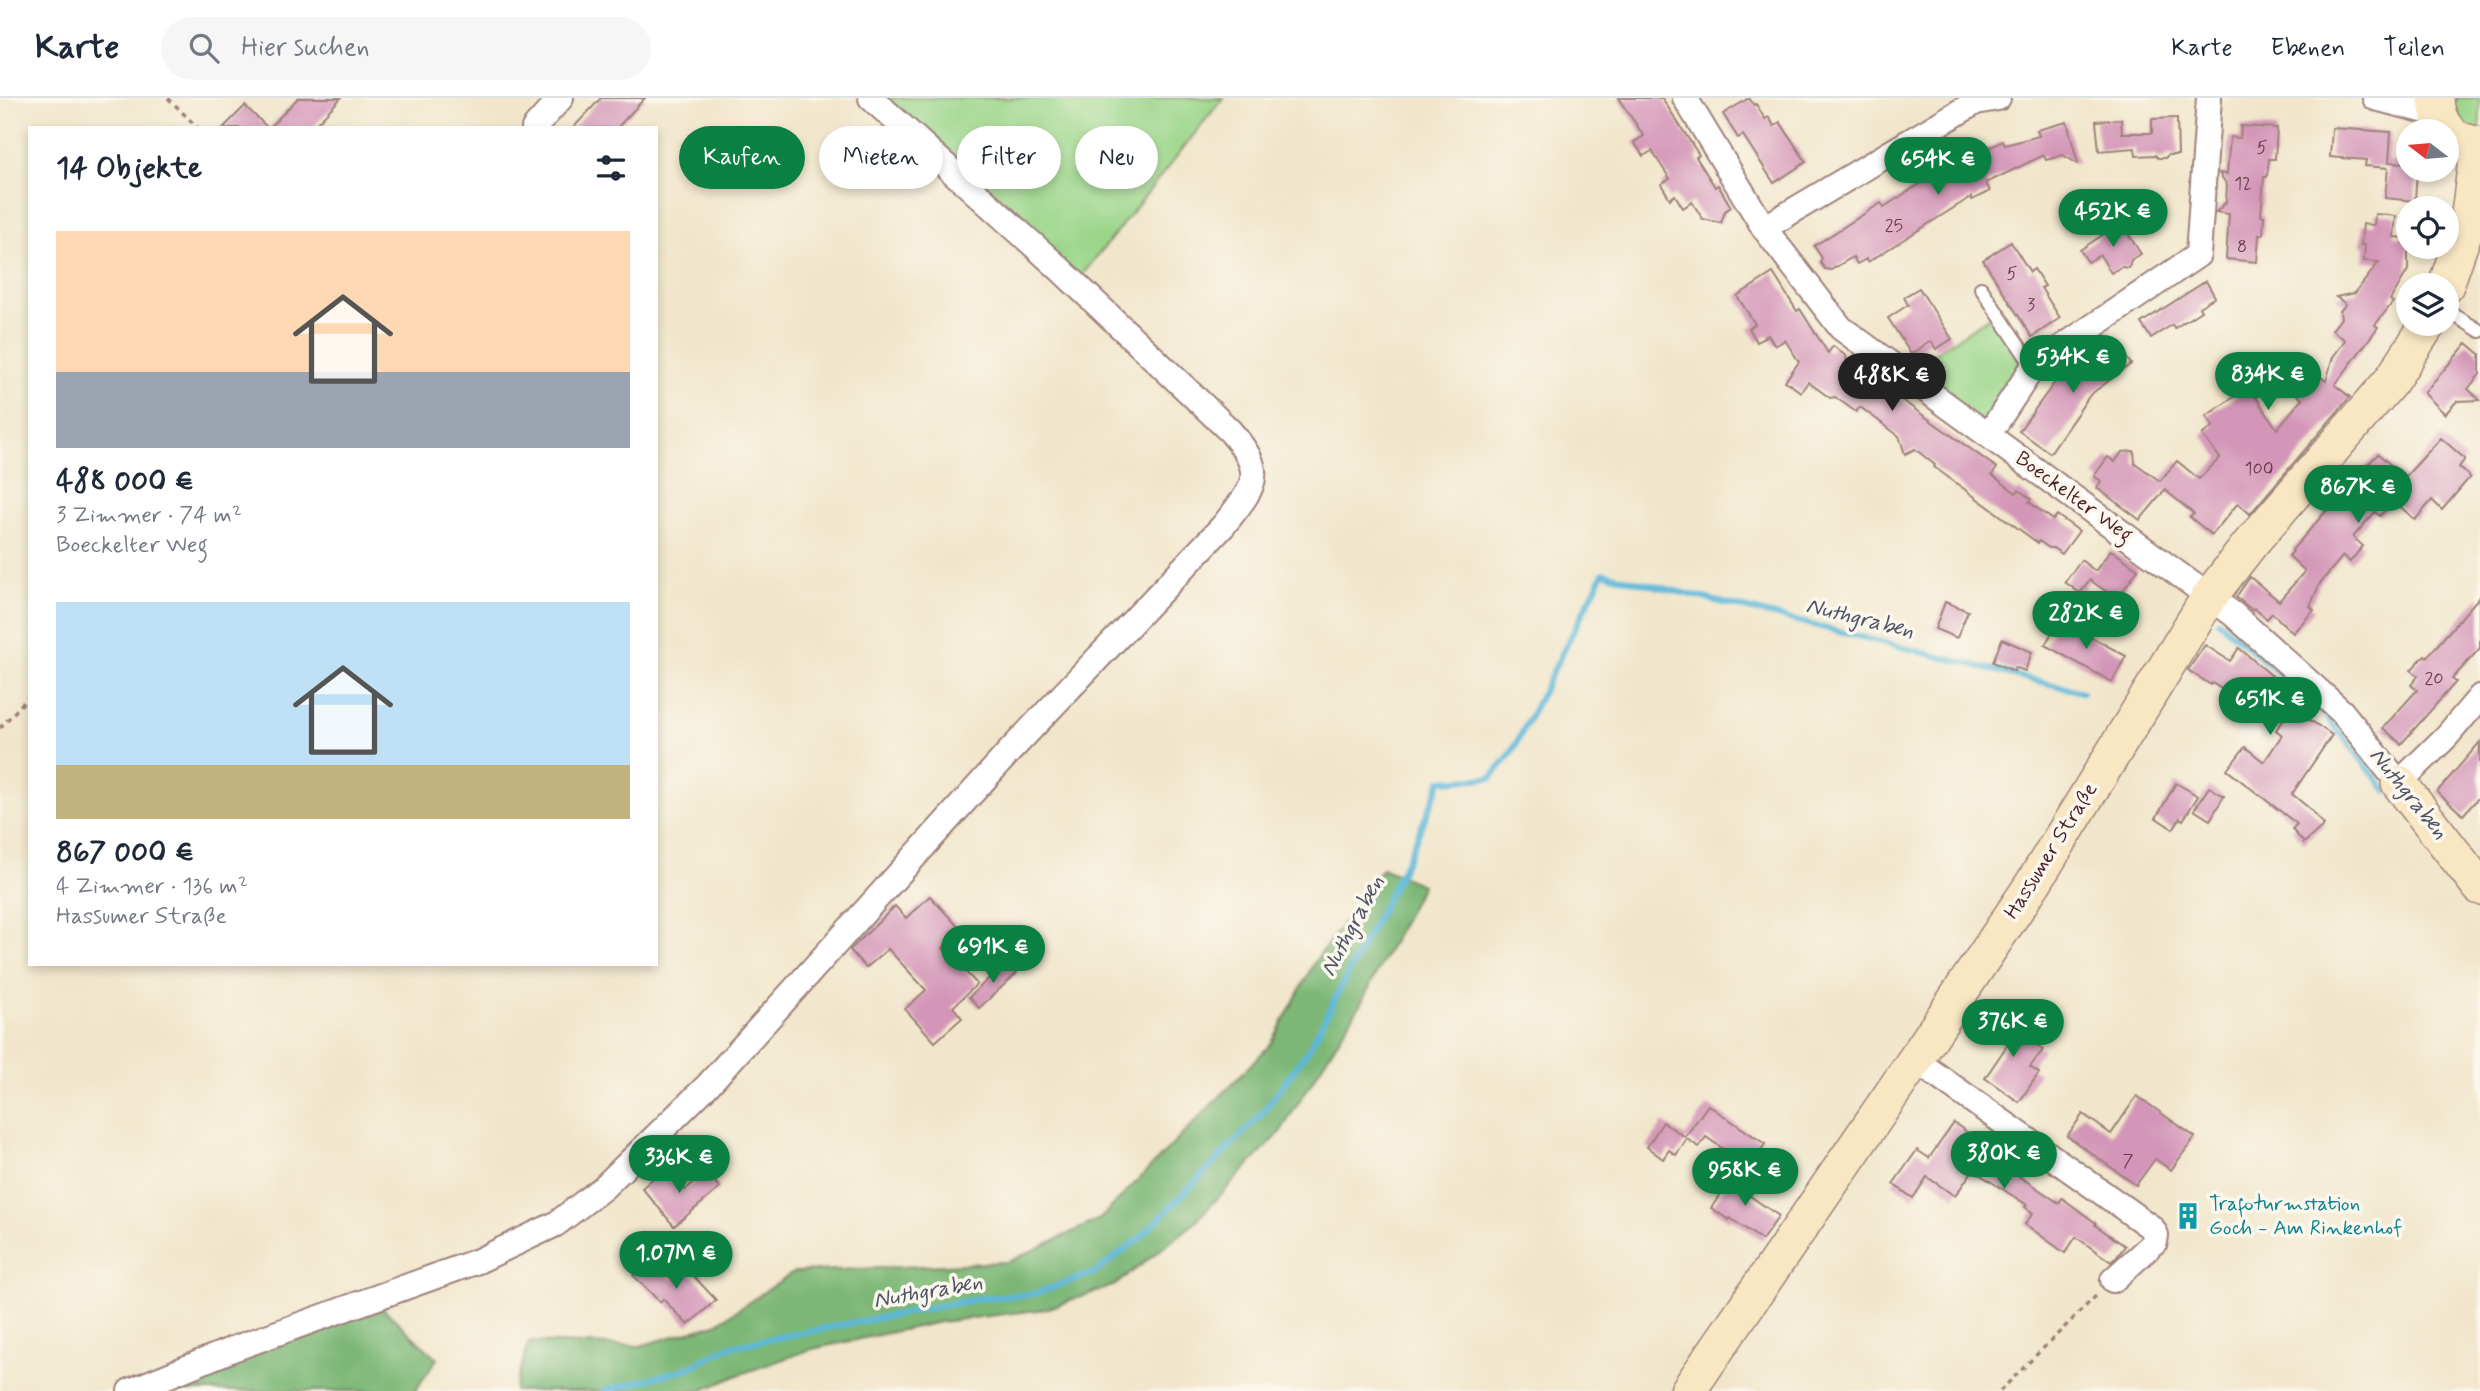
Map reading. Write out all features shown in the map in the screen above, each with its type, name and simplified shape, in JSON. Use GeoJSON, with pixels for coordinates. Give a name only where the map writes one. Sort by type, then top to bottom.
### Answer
{"type":"FeatureCollection","features":[{"type":"Feature","properties":{"kind":"street"},"geometry":{"type":"LineString","coordinates":[[536,126],[561,98]]}},
{"type":"Feature","properties":{"kind":"street"},"geometry":{"type":"LineString","coordinates":[[130,1391],[233,1349],[478,1262],[556,1224],[604,1186],[708,1085],[1009,752],[1223,526],[1249,493],[1254,470],[1252,459],[1230,431],[1060,269],[871,98]]}},
{"type":"Feature","properties":{"kind":"street","name":"Boeckelter Weg"},"geometry":{"type":"LineString","coordinates":[[1685,98],[1764,228],[1841,328],[2233,614],[2343,712],[2479,885]]}},
{"type":"Feature","properties":{"kind":"street"},"geometry":{"type":"LineString","coordinates":[[1989,434],[2033,367],[2198,255],[2209,98]]}},
{"type":"Feature","properties":{"kind":"street"},"geometry":{"type":"LineString","coordinates":[[2375,98],[2437,106],[2448,132],[2457,139],[2479,144],[2468,222],[2450,273]]}},
{"type":"Feature","properties":{"kind":"street"},"geometry":{"type":"LineString","coordinates":[[1764,228],[1982,99]]}},
{"type":"Feature","properties":{"kind":"street","name":"Hassumer Straße"},"geometry":{"type":"LineString","coordinates":[[1688,1391],[2034,881],[2209,597],[2250,544],[2391,381],[2420,336]]}},
{"type":"Feature","properties":{"kind":"street"},"geometry":{"type":"LineString","coordinates":[[2399,783],[2446,737],[2480,696]]}},
{"type":"Feature","properties":{"kind":"street"},"geometry":{"type":"LineString","coordinates":[[1915,1060],[2152,1228],[2156,1236],[2155,1242],[2113,1280]]}},
{"type":"Feature","properties":{"kind":"lane"},"geometry":{"type":"LineString","coordinates":[[1981,288],[2033,367]]}},
{"type":"Feature","properties":{"kind":"lane"},"geometry":{"type":"LineString","coordinates":[[2459,318],[2480,331]]}},
{"type":"Feature","properties":{"kind":"path"},"geometry":{"type":"LineString","coordinates":[[167,98],[196,126]]}},
{"type":"Feature","properties":{"kind":"path"},"geometry":{"type":"LineString","coordinates":[[0,728],[28,697]]}},
{"type":"Feature","properties":{"kind":"path"},"geometry":{"type":"LineString","coordinates":[[2000,1391],[2113,1280]]}},
{"type":"Feature","properties":{"kind":"green space"},"geometry":{"type":"Polygon","coordinates":[[[871,98],[1223,98],[1158,180],[1158,126],[1075,126],[1075,189],[1151,189],[1075,284],[971,189],[1061,189],[1061,126],[957,126],[957,176],[943,164],[943,126],[902,126],[871,98]]]}},
{"type":"Feature","properties":{"kind":"green space"},"geometry":{"type":"Polygon","coordinates":[[[2448,98],[2480,98],[2480,132],[2466,130],[2448,98]]]}},
{"type":"Feature","properties":{"kind":"green space"},"geometry":{"type":"Polygon","coordinates":[[[1997,312],[2033,367],[1989,434],[1904,373],[1997,312]]]}},
{"type":"Feature","properties":{"kind":"green space"},"geometry":{"type":"Polygon","coordinates":[[[1382,868],[1422,885],[1360,1005],[1279,1134],[1191,1226],[1115,1285],[1046,1309],[940,1322],[812,1349],[701,1391],[514,1391],[529,1342],[640,1346],[716,1324],[794,1272],[1008,1262],[1100,1219],[1271,1044],[1314,963],[1382,868]]]}},
{"type":"Feature","properties":{"kind":"green space"},"geometry":{"type":"Polygon","coordinates":[[[373,1299],[437,1359],[415,1391],[130,1391],[373,1299]]]}},
{"type":"Feature","properties":{"kind":"building"},"geometry":{"type":"Polygon","coordinates":[[[298,98],[341,98],[314,126],[271,126],[298,98]]]}},
{"type":"Feature","properties":{"kind":"building"},"geometry":{"type":"Polygon","coordinates":[[[601,98],[645,98],[619,126],[575,126],[601,98]]]}},
{"type":"Feature","properties":{"kind":"building"},"geometry":{"type":"Polygon","coordinates":[[[1618,98],[1662,98],[1699,155],[1696,157],[1731,207],[1725,211],[1721,223],[1703,219],[1692,202],[1683,208],[1675,195],[1670,199],[1661,184],[1670,179],[1652,151],[1643,156],[1634,142],[1644,136],[1618,98]]]}},
{"type":"Feature","properties":{"kind":"building"},"geometry":{"type":"Polygon","coordinates":[[[1749,98],[1765,119],[1769,117],[1774,126],[1780,122],[1806,162],[1774,183],[1743,135],[1738,138],[1723,114],[1749,98]]]}},
{"type":"Feature","properties":{"kind":"building"},"geometry":{"type":"Polygon","coordinates":[[[245,106],[266,126],[225,126],[245,106]]]}},
{"type":"Feature","properties":{"kind":"building"},"geometry":{"type":"Polygon","coordinates":[[[2177,118],[2178,155],[2168,155],[2165,158],[2155,155],[2136,156],[2135,148],[2099,151],[2096,121],[2121,119],[2122,133],[2152,133],[2152,119],[2177,118]]]}},
{"type":"Feature","properties":{"kind":"building"},"geometry":{"type":"Polygon","coordinates":[[[2067,122],[2078,164],[2063,155],[2046,160],[2044,155],[1986,183],[1990,191],[1972,200],[1971,197],[1868,262],[1866,259],[1857,264],[1853,257],[1831,270],[1825,269],[1820,262],[1822,258],[1814,246],[1881,203],[1884,207],[1935,171],[1939,177],[1972,156],[2003,141],[2005,145],[2039,136],[2037,130],[2067,122]]]}},
{"type":"Feature","properties":{"kind":"building"},"geometry":{"type":"Polygon","coordinates":[[[2241,126],[2277,128],[2275,159],[2269,159],[2267,177],[2264,177],[2261,216],[2264,216],[2263,235],[2259,235],[2257,262],[2226,259],[2229,214],[2216,212],[2226,202],[2227,185],[2219,173],[2227,174],[2230,137],[2240,138],[2241,126]]]}},
{"type":"Feature","properties":{"kind":"building"},"geometry":{"type":"Polygon","coordinates":[[[2332,128],[2391,132],[2389,162],[2396,162],[2396,182],[2416,182],[2415,196],[2385,198],[2388,168],[2365,166],[2366,160],[2330,157],[2332,128]]]}},
{"type":"Feature","properties":{"kind":"building"},"geometry":{"type":"Polygon","coordinates":[[[2375,214],[2396,216],[2396,259],[2408,259],[2408,270],[2406,273],[2396,273],[2396,290],[2390,300],[2393,302],[2335,385],[2350,397],[2250,514],[2238,503],[2212,535],[2190,517],[2194,514],[2165,490],[2140,520],[2097,488],[2101,481],[2094,476],[2108,457],[2115,462],[2122,452],[2134,451],[2135,463],[2160,481],[2177,461],[2199,479],[2220,458],[2202,435],[2213,426],[2206,416],[2249,387],[2277,429],[2302,399],[2296,394],[2315,372],[2326,381],[2333,357],[2345,340],[2332,330],[2341,318],[2340,311],[2346,304],[2336,297],[2355,293],[2379,262],[2364,261],[2365,245],[2361,245],[2363,224],[2374,225],[2375,214]]]}},
{"type":"Feature","properties":{"kind":"building"},"geometry":{"type":"Polygon","coordinates":[[[2121,223],[2141,254],[2131,260],[2129,268],[2121,267],[2111,273],[2100,255],[2088,262],[2080,250],[2121,223]]]}},
{"type":"Feature","properties":{"kind":"building"},"geometry":{"type":"Polygon","coordinates":[[[2011,242],[2030,272],[2034,269],[2045,286],[2041,288],[2060,318],[2032,337],[1983,260],[2011,242]]]}},
{"type":"Feature","properties":{"kind":"building"},"geometry":{"type":"Polygon","coordinates":[[[1773,273],[1828,353],[1833,346],[1846,356],[1847,361],[1997,468],[1992,475],[2016,493],[2019,490],[2031,499],[2029,502],[2053,520],[2057,515],[2079,531],[2062,554],[2039,541],[2038,543],[1934,467],[1935,465],[1915,449],[1905,454],[1899,436],[1860,407],[1856,412],[1808,382],[1801,392],[1785,381],[1799,362],[1785,340],[1775,346],[1768,335],[1757,342],[1749,328],[1755,324],[1737,296],[1773,273]]]}},
{"type":"Feature","properties":{"kind":"building"},"geometry":{"type":"Polygon","coordinates":[[[2206,281],[2215,297],[2199,307],[2201,311],[2175,328],[2172,325],[2151,338],[2141,323],[2206,281]]]}},
{"type":"Feature","properties":{"kind":"building"},"geometry":{"type":"Polygon","coordinates":[[[1919,288],[1952,339],[1936,349],[1931,341],[1911,354],[1888,318],[1908,305],[1904,297],[1919,288]]]}},
{"type":"Feature","properties":{"kind":"building"},"geometry":{"type":"Polygon","coordinates":[[[2112,338],[2131,364],[2090,395],[2050,453],[2019,431],[2061,374],[2071,381],[2091,353],[2112,338]]]}},
{"type":"Feature","properties":{"kind":"building"},"geometry":{"type":"Polygon","coordinates":[[[2467,343],[2480,354],[2480,374],[2468,389],[2480,400],[2457,401],[2445,414],[2424,393],[2467,343]]]}},
{"type":"Feature","properties":{"kind":"building"},"geometry":{"type":"Polygon","coordinates":[[[2441,438],[2465,459],[2459,467],[2470,477],[2442,510],[2432,500],[2415,520],[2393,500],[2380,516],[2375,512],[2353,537],[2363,546],[2350,562],[2343,556],[2320,583],[2310,606],[2314,610],[2293,633],[2272,613],[2267,619],[2236,597],[2250,577],[2279,601],[2305,571],[2289,556],[2292,550],[2363,469],[2378,454],[2405,477],[2441,438]]]}},
{"type":"Feature","properties":{"kind":"building"},"geometry":{"type":"Polygon","coordinates":[[[2111,550],[2138,569],[2117,599],[2090,580],[2080,593],[2065,582],[2081,560],[2095,571],[2111,550]]]}},
{"type":"Feature","properties":{"kind":"building"},"geometry":{"type":"Polygon","coordinates":[[[2480,596],[2480,648],[2452,679],[2456,682],[2401,744],[2383,728],[2417,690],[2411,685],[2418,676],[2411,670],[2425,655],[2427,657],[2480,596]]]}},
{"type":"Feature","properties":{"kind":"building"},"geometry":{"type":"Polygon","coordinates":[[[1945,602],[1968,611],[1957,638],[1935,629],[1945,602]]]}},
{"type":"Feature","properties":{"kind":"building"},"geometry":{"type":"Polygon","coordinates":[[[2059,620],[2126,656],[2112,682],[2045,645],[2059,620]]]}},
{"type":"Feature","properties":{"kind":"building"},"geometry":{"type":"Polygon","coordinates":[[[2002,639],[2032,652],[2025,671],[2015,667],[2014,671],[1993,662],[2002,639]]]}},
{"type":"Feature","properties":{"kind":"building"},"geometry":{"type":"Polygon","coordinates":[[[2205,645],[2230,661],[2239,648],[2310,708],[2304,716],[2332,735],[2292,794],[2324,825],[2304,843],[2292,829],[2297,824],[2227,770],[2245,747],[2264,762],[2282,735],[2276,730],[2289,711],[2259,685],[2246,705],[2188,670],[2205,645]]]}},
{"type":"Feature","properties":{"kind":"building"},"geometry":{"type":"Polygon","coordinates":[[[2480,742],[2480,796],[2463,815],[2437,792],[2480,742]]]}},
{"type":"Feature","properties":{"kind":"building"},"geometry":{"type":"Polygon","coordinates":[[[2176,783],[2198,796],[2183,820],[2180,818],[2173,829],[2156,818],[2176,783]]]}},
{"type":"Feature","properties":{"kind":"building"},"geometry":{"type":"Polygon","coordinates":[[[2209,787],[2224,796],[2210,820],[2194,810],[2209,787]]]}},
{"type":"Feature","properties":{"kind":"building"},"geometry":{"type":"Polygon","coordinates":[[[930,896],[962,931],[943,948],[977,984],[953,1007],[962,1018],[935,1042],[905,1009],[926,990],[888,949],[866,968],[850,950],[895,906],[906,918],[930,896]]]}},
{"type":"Feature","properties":{"kind":"building"},"geometry":{"type":"Polygon","coordinates":[[[1007,961],[1017,973],[979,1008],[969,997],[1007,961]]]}},
{"type":"Feature","properties":{"kind":"building"},"geometry":{"type":"Polygon","coordinates":[[[1990,1013],[2005,1023],[2007,1021],[2043,1050],[2030,1067],[2039,1073],[2019,1102],[1985,1078],[2008,1044],[1982,1025],[1990,1013]]]}},
{"type":"Feature","properties":{"kind":"building"},"geometry":{"type":"Polygon","coordinates":[[[2137,1096],[2195,1137],[2171,1170],[2155,1159],[2136,1185],[2067,1136],[2083,1114],[2111,1134],[2137,1096]]]}},
{"type":"Feature","properties":{"kind":"building"},"geometry":{"type":"Polygon","coordinates":[[[1708,1105],[1765,1144],[1749,1167],[1706,1137],[1699,1147],[1687,1139],[1676,1155],[1669,1150],[1663,1159],[1647,1147],[1663,1122],[1685,1137],[1708,1105]]]}},
{"type":"Feature","properties":{"kind":"building"},"geometry":{"type":"Polygon","coordinates":[[[1954,1123],[2007,1160],[2014,1167],[2011,1171],[2059,1203],[2062,1198],[2125,1246],[2119,1254],[2111,1262],[2076,1237],[2065,1253],[2025,1224],[2033,1213],[2025,1207],[2027,1205],[1973,1170],[1955,1196],[1927,1177],[1913,1198],[1893,1184],[1917,1150],[1929,1158],[1954,1123]]]}},
{"type":"Feature","properties":{"kind":"building"},"geometry":{"type":"Polygon","coordinates":[[[666,1167],[685,1190],[706,1172],[720,1188],[674,1226],[642,1188],[666,1167]]]}},
{"type":"Feature","properties":{"kind":"building"},"geometry":{"type":"Polygon","coordinates":[[[1735,1174],[1755,1188],[1750,1196],[1779,1216],[1762,1240],[1711,1208],[1735,1174]]]}},
{"type":"Feature","properties":{"kind":"building"},"geometry":{"type":"Polygon","coordinates":[[[650,1258],[673,1280],[686,1268],[716,1300],[688,1325],[663,1299],[660,1302],[633,1275],[650,1258]]]}},
{"type":"Feature","properties":{"kind":"waterway","name":"Nuthgraben"},"geometry":{"type":"LineString","coordinates":[[605,1391],[689,1368],[728,1347],[982,1298],[1034,1294],[1096,1272],[1141,1237],[1260,1116],[1309,1049],[1408,858],[1441,781],[1491,778],[1512,752],[1603,573],[2082,692]]}},
{"type":"Feature","properties":{"kind":"waterway","name":"Nuthgraben"},"geometry":{"type":"LineString","coordinates":[[2218,621],[2313,703],[2387,792]]}},
{"type":"Feature","properties":{"kind":"place","name":"Trafoturmstation Goch - Am Rinkenhof"},"geometry":{"type":"Point","coordinates":[2188,1216]}}]}
